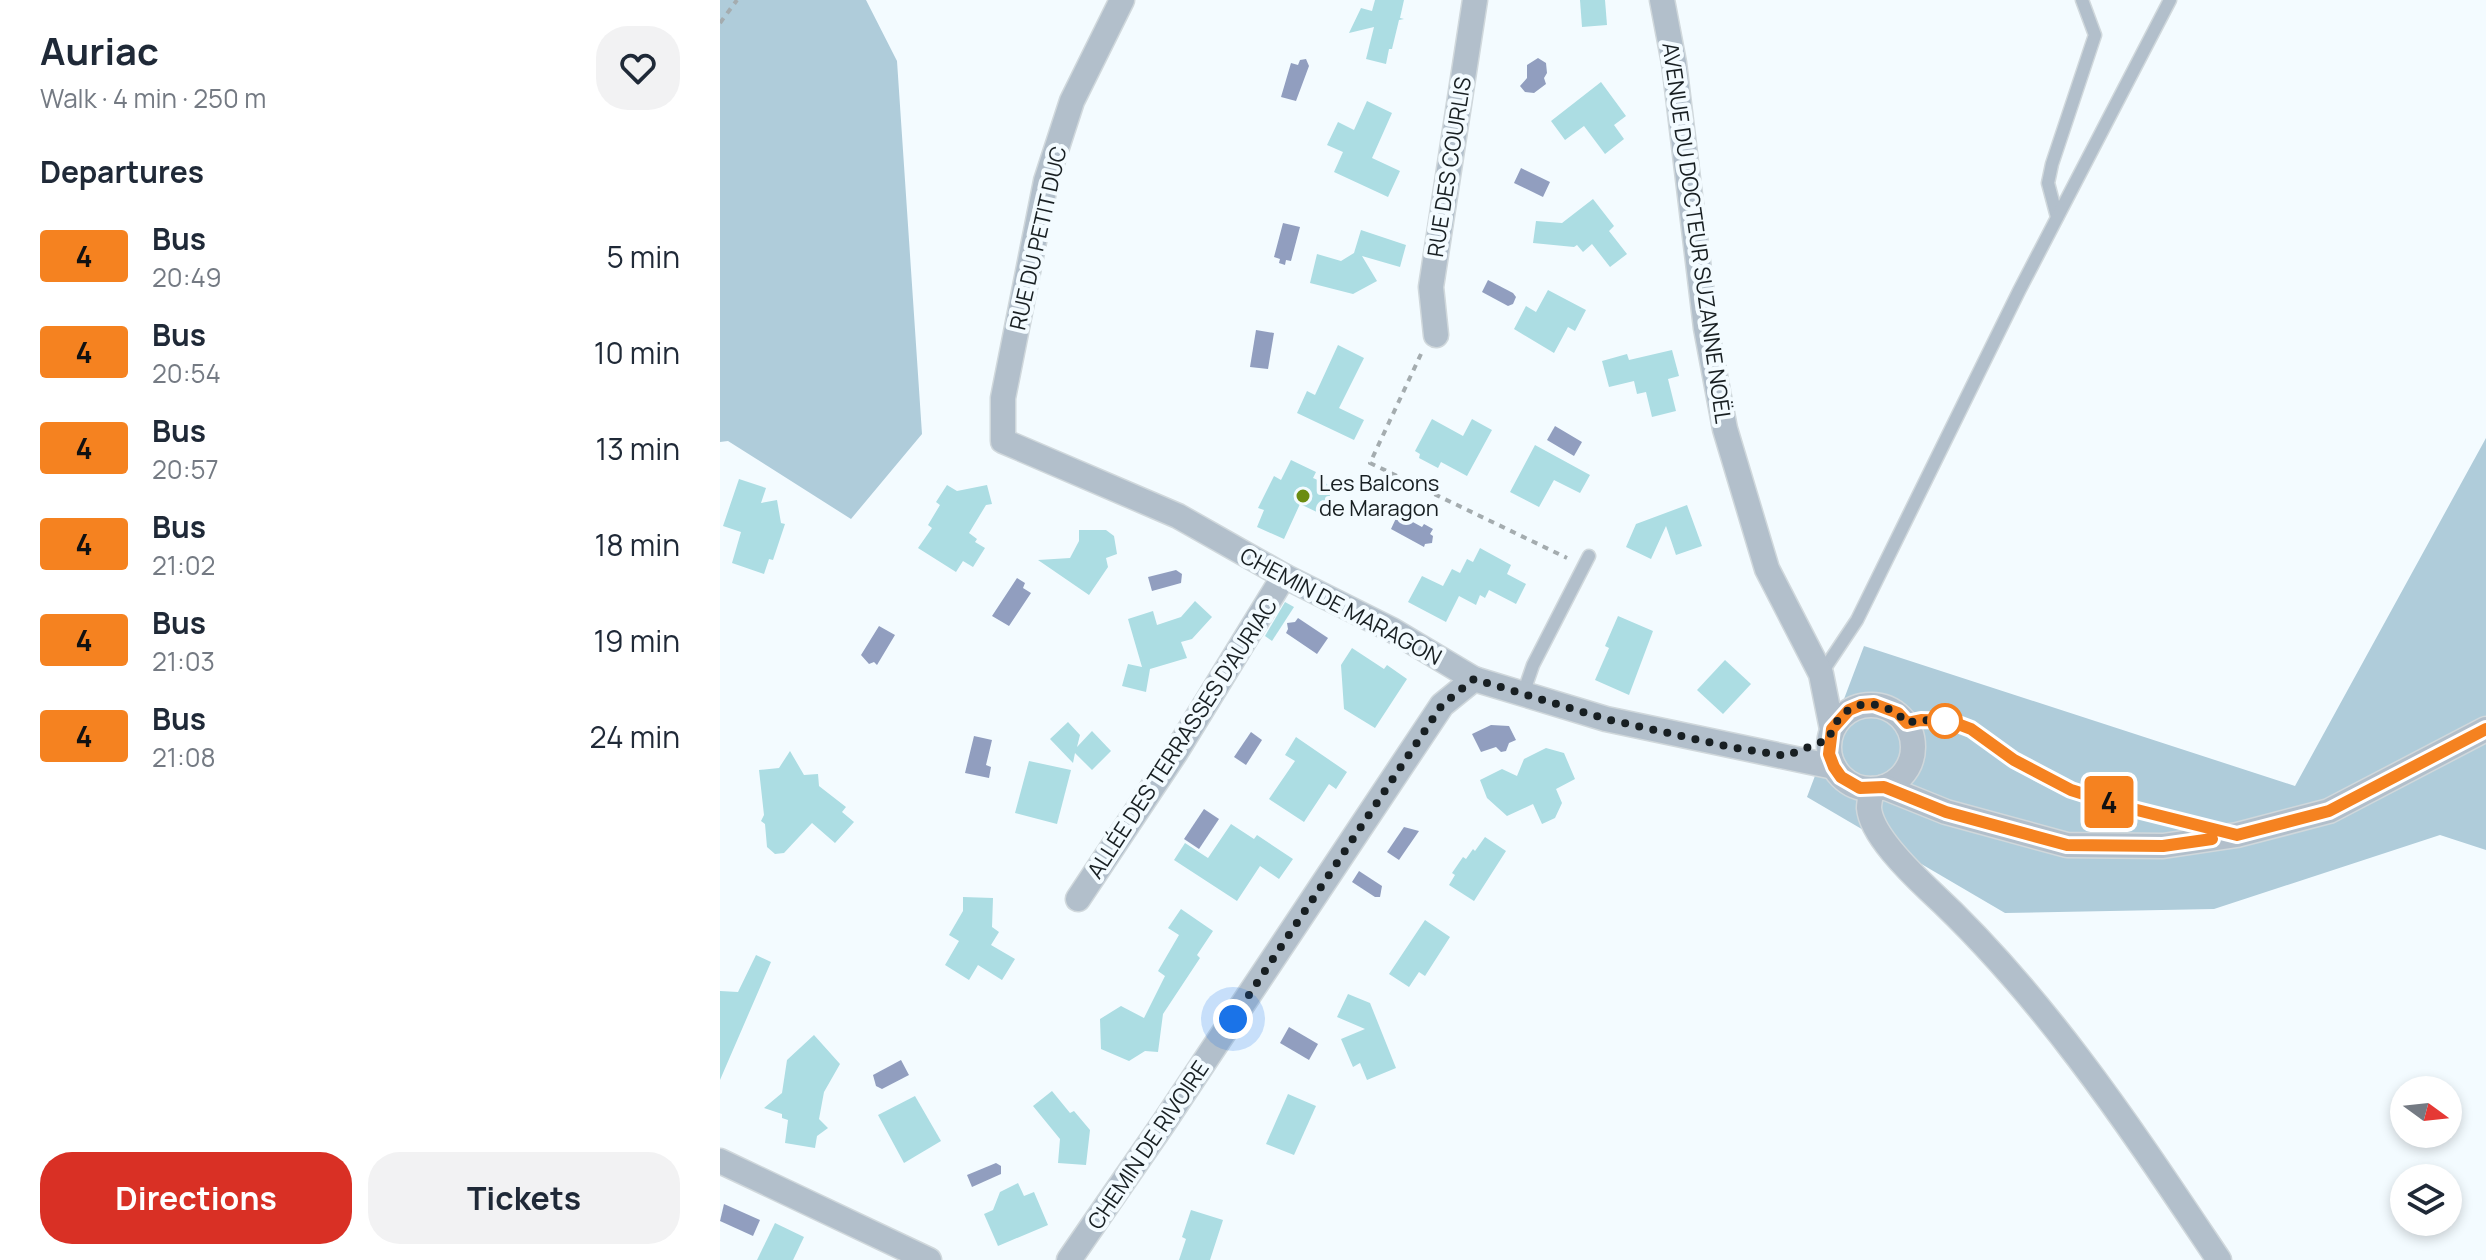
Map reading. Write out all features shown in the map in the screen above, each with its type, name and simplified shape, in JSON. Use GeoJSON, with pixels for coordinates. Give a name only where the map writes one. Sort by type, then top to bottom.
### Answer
{"type":"FeatureCollection","features":[{"type":"Feature","properties":{"kind":"street","name":"RUE DU PETIT DUC"},"geometry":{"type":"LineString","coordinates":[[1003,441],[1003,398],[1046,181],[1072,101],[1122,0]]}},
{"type":"Feature","properties":{"kind":"street","name":"RUE DES COURLIS"},"geometry":{"type":"LineString","coordinates":[[1436,335],[1431,287],[1475,0]]}},
{"type":"Feature","properties":{"kind":"street","name":"AVENUE DU DOCTEUR SUZANNE NOËL"},"geometry":{"type":"LineString","coordinates":[[1662,0],[1674,63],[1706,328],[1725,429],[1767,569],[1822,680],[1830,734]]}},
{"type":"Feature","properties":{"kind":"street","name":"CHEMIN DE MARAGON"},"geometry":{"type":"LineString","coordinates":[[1003,441],[1178,516],[1284,576],[1392,630],[1474,679],[1606,719],[1834,767]]}},
{"type":"Feature","properties":{"kind":"street","name":"ALLÉE DES TERRASSES D'AURIAC"},"geometry":{"type":"LineString","coordinates":[[1078,899],[1176,752],[1284,576]]}},
{"type":"Feature","properties":{"kind":"street","name":"CHEMIN DE RIVOIRE"},"geometry":{"type":"LineString","coordinates":[[1069,1260],[1181,1098],[1442,705],[1474,679]]}},
{"type":"Feature","properties":{"kind":"street"},"geometry":{"type":"LineString","coordinates":[[1822,680],[1861,705],[1887,707],[1907,723],[1913,736],[1910,765],[1903,775],[1878,788],[1869,808],[1876,830],[1915,877],[1970,927],[2032,997],[2098,1085],[2219,1260]]}},
{"type":"Feature","properties":{"kind":"street"},"geometry":{"type":"LineString","coordinates":[[1861,705],[1839,718],[1830,734],[1829,754],[1834,767],[1850,784],[1878,788],[1946,812],[2067,845],[2163,846],[2237,835],[2329,811],[2486,729]]}},
{"type":"Feature","properties":{"kind":"street"},"geometry":{"type":"LineString","coordinates":[[1786,756],[1830,734]]}},
{"type":"Feature","properties":{"kind":"street"},"geometry":{"type":"LineString","coordinates":[[1910,765],[1946,812]]}},
{"type":"Feature","properties":{"kind":"street"},"geometry":{"type":"LineString","coordinates":[[720,1161],[929,1260]]}},
{"type":"Feature","properties":{"kind":"lane"},"geometry":{"type":"LineString","coordinates":[[2057,217],[2048,183],[2095,35],[2082,0]]}},
{"type":"Feature","properties":{"kind":"lane"},"geometry":{"type":"LineString","coordinates":[[1822,680],[1857,620],[2057,217],[2170,0]]}},
{"type":"Feature","properties":{"kind":"lane"},"geometry":{"type":"LineString","coordinates":[[1523,694],[1533,665],[1586,561]]}},
{"type":"Feature","properties":{"kind":"lane"},"geometry":{"type":"LineString","coordinates":[[1907,723],[1950,721],[1971,729],[2014,760],[2071,790],[2237,835]]}},
{"type":"Feature","properties":{"kind":"path"},"geometry":{"type":"LineString","coordinates":[[720,23],[737,0]]}},
{"type":"Feature","properties":{"kind":"path"},"geometry":{"type":"LineString","coordinates":[[1436,335],[1417,359],[1370,463],[1586,561]]}},
{"type":"Feature","properties":{"kind":"shaded area"},"geometry":{"type":"Polygon","coordinates":[[[720,0],[866,0],[897,61],[922,434],[851,519],[728,441],[720,442],[720,0]]]}},
{"type":"Feature","properties":{"kind":"shaded area"},"geometry":{"type":"Polygon","coordinates":[[[1538,58],[1546,63],[1546,84],[1534,93],[1525,92],[1520,86],[1527,78],[1527,65],[1538,58]]]}},
{"type":"Feature","properties":{"kind":"shaded area"},"geometry":{"type":"Polygon","coordinates":[[[1306,59],[1309,66],[1296,101],[1281,97],[1291,63],[1298,65],[1300,60],[1306,59]]]}},
{"type":"Feature","properties":{"kind":"shaded area"},"geometry":{"type":"Polygon","coordinates":[[[1521,168],[1550,182],[1543,197],[1514,183],[1521,168]]]}},
{"type":"Feature","properties":{"kind":"shaded area"},"geometry":{"type":"Polygon","coordinates":[[[1283,223],[1300,227],[1291,261],[1286,260],[1285,265],[1274,257],[1283,223]]]}},
{"type":"Feature","properties":{"kind":"shaded area"},"geometry":{"type":"Polygon","coordinates":[[[1488,280],[1513,293],[1516,297],[1513,304],[1508,306],[1482,292],[1488,280]]]}},
{"type":"Feature","properties":{"kind":"shaded area"},"geometry":{"type":"Polygon","coordinates":[[[1256,330],[1274,333],[1268,369],[1250,367],[1256,330]]]}},
{"type":"Feature","properties":{"kind":"shaded area"},"geometry":{"type":"Polygon","coordinates":[[[1555,426],[1582,442],[1574,456],[1547,440],[1555,426]]]}},
{"type":"Feature","properties":{"kind":"shaded area"},"geometry":{"type":"Polygon","coordinates":[[[2486,438],[2486,850],[2440,835],[2214,909],[2005,913],[1807,797],[1864,646],[2295,786],[2486,438]]]}},
{"type":"Feature","properties":{"kind":"shaded area"},"geometry":{"type":"Polygon","coordinates":[[[1398,514],[1422,527],[1424,524],[1433,529],[1430,534],[1433,536],[1432,543],[1424,547],[1391,529],[1398,514]]]}},
{"type":"Feature","properties":{"kind":"shaded area"},"geometry":{"type":"Polygon","coordinates":[[[1176,570],[1182,574],[1181,583],[1152,591],[1148,577],[1176,570]]]}},
{"type":"Feature","properties":{"kind":"shaded area"},"geometry":{"type":"Polygon","coordinates":[[[1017,578],[1025,583],[1023,588],[1031,593],[1009,626],[992,616],[1017,578]]]}},
{"type":"Feature","properties":{"kind":"shaded area"},"geometry":{"type":"Polygon","coordinates":[[[1298,618],[1328,638],[1317,654],[1286,633],[1287,623],[1295,622],[1298,618]]]}},
{"type":"Feature","properties":{"kind":"shaded area"},"geometry":{"type":"Polygon","coordinates":[[[879,626],[895,635],[877,665],[874,662],[869,664],[861,655],[879,626]]]}},
{"type":"Feature","properties":{"kind":"shaded area"},"geometry":{"type":"Polygon","coordinates":[[[1491,725],[1509,726],[1516,740],[1509,743],[1506,751],[1501,752],[1496,747],[1481,752],[1472,734],[1491,725]]]}},
{"type":"Feature","properties":{"kind":"shaded area"},"geometry":{"type":"Polygon","coordinates":[[[1251,732],[1262,740],[1246,765],[1234,757],[1251,732]]]}},
{"type":"Feature","properties":{"kind":"shaded area"},"geometry":{"type":"Polygon","coordinates":[[[974,736],[992,740],[986,765],[991,767],[989,778],[965,773],[974,736]]]}},
{"type":"Feature","properties":{"kind":"shaded area"},"geometry":{"type":"Polygon","coordinates":[[[1204,809],[1219,819],[1199,849],[1184,839],[1204,809]]]}},
{"type":"Feature","properties":{"kind":"shaded area"},"geometry":{"type":"Polygon","coordinates":[[[1404,827],[1419,831],[1399,860],[1387,852],[1404,827]]]}},
{"type":"Feature","properties":{"kind":"shaded area"},"geometry":{"type":"Polygon","coordinates":[[[1359,871],[1382,886],[1380,897],[1352,882],[1359,871]]]}},
{"type":"Feature","properties":{"kind":"shaded area"},"geometry":{"type":"Polygon","coordinates":[[[1289,1027],[1318,1044],[1309,1060],[1280,1043],[1289,1027]]]}},
{"type":"Feature","properties":{"kind":"shaded area"},"geometry":{"type":"Polygon","coordinates":[[[901,1060],[909,1075],[882,1089],[876,1086],[873,1075],[901,1060]]]}},
{"type":"Feature","properties":{"kind":"shaded area"},"geometry":{"type":"Polygon","coordinates":[[[996,1163],[1001,1166],[1001,1174],[972,1187],[967,1175],[996,1163]]]}},
{"type":"Feature","properties":{"kind":"shaded area"},"geometry":{"type":"Polygon","coordinates":[[[724,1204],[760,1220],[753,1236],[720,1221],[724,1204]]]}},
{"type":"Feature","properties":{"kind":"building"},"geometry":{"type":"Polygon","coordinates":[[[1375,0],[1404,0],[1400,18],[1404,19],[1399,20],[1386,64],[1366,59],[1374,27],[1349,33],[1361,8],[1372,11],[1375,0]]]}},
{"type":"Feature","properties":{"kind":"building"},"geometry":{"type":"Polygon","coordinates":[[[1580,0],[1605,0],[1607,25],[1582,27],[1580,0]]]}},
{"type":"Feature","properties":{"kind":"building"},"geometry":{"type":"Polygon","coordinates":[[[1601,82],[1626,116],[1614,125],[1624,139],[1605,154],[1584,126],[1565,140],[1551,121],[1601,82]]]}},
{"type":"Feature","properties":{"kind":"building"},"geometry":{"type":"Polygon","coordinates":[[[1367,101],[1392,113],[1372,158],[1400,171],[1388,197],[1334,172],[1343,152],[1327,145],[1338,122],[1354,130],[1367,101]]]}},
{"type":"Feature","properties":{"kind":"building"},"geometry":{"type":"Polygon","coordinates":[[[1593,199],[1614,226],[1609,231],[1627,254],[1610,267],[1592,244],[1583,252],[1577,245],[1533,243],[1536,221],[1562,223],[1593,199]]]}},
{"type":"Feature","properties":{"kind":"building"},"geometry":{"type":"Polygon","coordinates":[[[1361,230],[1406,245],[1400,267],[1362,256],[1377,281],[1353,294],[1310,283],[1317,254],[1341,261],[1354,253],[1361,230]]]}},
{"type":"Feature","properties":{"kind":"building"},"geometry":{"type":"Polygon","coordinates":[[[1548,290],[1586,310],[1575,331],[1568,327],[1554,353],[1514,329],[1526,306],[1536,312],[1548,290]]]}},
{"type":"Feature","properties":{"kind":"building"},"geometry":{"type":"Polygon","coordinates":[[[1338,345],[1364,358],[1339,408],[1364,420],[1354,440],[1297,413],[1307,391],[1315,395],[1338,345]]]}},
{"type":"Feature","properties":{"kind":"building"},"geometry":{"type":"Polygon","coordinates":[[[1672,350],[1679,376],[1668,379],[1676,411],[1652,417],[1646,392],[1637,394],[1634,381],[1609,387],[1602,361],[1627,354],[1629,360],[1672,350]]]}},
{"type":"Feature","properties":{"kind":"building"},"geometry":{"type":"Polygon","coordinates":[[[1432,419],[1463,436],[1472,419],[1492,430],[1467,476],[1441,462],[1438,468],[1419,458],[1420,454],[1415,451],[1432,419]]]}},
{"type":"Feature","properties":{"kind":"building"},"geometry":{"type":"Polygon","coordinates":[[[1535,445],[1590,475],[1580,493],[1554,480],[1539,507],[1510,492],[1535,445]]]}},
{"type":"Feature","properties":{"kind":"building","name":"Les Balcons de Maragon"},"geometry":{"type":"Polygon","coordinates":[[[1291,460],[1316,472],[1313,478],[1334,487],[1321,514],[1300,504],[1284,539],[1257,527],[1264,510],[1258,508],[1274,476],[1281,480],[1291,460]]]}},
{"type":"Feature","properties":{"kind":"building"},"geometry":{"type":"Polygon","coordinates":[[[739,479],[766,488],[761,503],[777,500],[781,523],[785,524],[773,560],[769,559],[764,574],[732,563],[741,532],[723,526],[739,479]]]}},
{"type":"Feature","properties":{"kind":"building"},"geometry":{"type":"Polygon","coordinates":[[[947,485],[957,491],[987,485],[992,504],[986,505],[969,533],[977,539],[975,542],[985,548],[973,567],[963,561],[956,572],[918,548],[932,528],[928,525],[940,505],[936,502],[947,485]]]}},
{"type":"Feature","properties":{"kind":"building"},"geometry":{"type":"Polygon","coordinates":[[[1687,505],[1702,546],[1676,555],[1666,526],[1651,559],[1626,547],[1636,524],[1687,505]]]}},
{"type":"Feature","properties":{"kind":"building"},"geometry":{"type":"Polygon","coordinates":[[[1079,530],[1106,530],[1114,536],[1117,554],[1106,558],[1108,567],[1089,595],[1038,560],[1070,558],[1079,541],[1079,530]]]}},
{"type":"Feature","properties":{"kind":"building"},"geometry":{"type":"Polygon","coordinates":[[[1480,548],[1511,565],[1507,574],[1526,584],[1516,604],[1489,590],[1485,598],[1480,595],[1476,605],[1459,596],[1446,622],[1408,602],[1422,576],[1443,586],[1452,569],[1460,573],[1467,559],[1473,562],[1480,548]]]}},
{"type":"Feature","properties":{"kind":"building"},"geometry":{"type":"Polygon","coordinates":[[[1195,601],[1212,617],[1192,639],[1181,642],[1187,658],[1150,669],[1146,692],[1122,686],[1128,664],[1142,667],[1128,619],[1153,611],[1157,625],[1181,617],[1195,601]]]}},
{"type":"Feature","properties":{"kind":"building"},"geometry":{"type":"Polygon","coordinates":[[[1285,602],[1294,607],[1272,641],[1265,636],[1285,602]]]}},
{"type":"Feature","properties":{"kind":"building"},"geometry":{"type":"Polygon","coordinates":[[[1618,616],[1653,631],[1629,695],[1595,680],[1618,616]]]}},
{"type":"Feature","properties":{"kind":"building"},"geometry":{"type":"Polygon","coordinates":[[[1352,648],[1384,669],[1387,665],[1407,679],[1375,728],[1344,709],[1341,665],[1352,648]]]}},
{"type":"Feature","properties":{"kind":"building"},"geometry":{"type":"Polygon","coordinates":[[[1725,660],[1751,684],[1723,714],[1697,690],[1725,660]]]}},
{"type":"Feature","properties":{"kind":"building"},"geometry":{"type":"Polygon","coordinates":[[[1068,722],[1080,735],[1077,747],[1092,731],[1111,751],[1092,770],[1075,753],[1073,763],[1050,739],[1068,722]]]}},
{"type":"Feature","properties":{"kind":"building"},"geometry":{"type":"Polygon","coordinates":[[[1296,737],[1347,772],[1336,789],[1329,784],[1304,822],[1269,799],[1295,761],[1285,755],[1296,737]]]}},
{"type":"Feature","properties":{"kind":"building"},"geometry":{"type":"Polygon","coordinates":[[[1546,748],[1564,753],[1575,779],[1556,789],[1562,803],[1555,818],[1542,824],[1533,804],[1507,816],[1487,798],[1480,780],[1502,769],[1517,776],[1524,759],[1546,748]]]}},
{"type":"Feature","properties":{"kind":"building"},"geometry":{"type":"Polygon","coordinates":[[[790,751],[804,775],[818,774],[819,786],[846,807],[842,812],[854,822],[835,843],[812,823],[784,853],[775,854],[767,847],[765,824],[761,821],[764,815],[759,770],[779,768],[790,751]]]}},
{"type":"Feature","properties":{"kind":"building"},"geometry":{"type":"Polygon","coordinates":[[[1029,761],[1071,770],[1057,824],[1015,813],[1029,761]]]}},
{"type":"Feature","properties":{"kind":"building"},"geometry":{"type":"Polygon","coordinates":[[[1231,824],[1254,839],[1257,835],[1293,859],[1279,879],[1260,866],[1237,901],[1174,860],[1185,843],[1208,858],[1231,824]]]}},
{"type":"Feature","properties":{"kind":"building"},"geometry":{"type":"Polygon","coordinates":[[[1485,837],[1506,851],[1474,901],[1449,885],[1455,875],[1452,873],[1463,857],[1466,859],[1473,849],[1475,851],[1485,837]]]}},
{"type":"Feature","properties":{"kind":"building"},"geometry":{"type":"Polygon","coordinates":[[[963,897],[993,898],[992,927],[999,932],[991,945],[1015,959],[1002,980],[978,965],[969,980],[945,965],[959,941],[949,935],[963,911],[963,897]]]}},
{"type":"Feature","properties":{"kind":"building"},"geometry":{"type":"Polygon","coordinates":[[[1181,909],[1213,931],[1197,955],[1200,958],[1163,1014],[1158,1052],[1145,1051],[1129,1061],[1101,1049],[1100,1019],[1121,1006],[1144,1018],[1165,976],[1158,971],[1179,935],[1168,928],[1181,909]]]}},
{"type":"Feature","properties":{"kind":"building"},"geometry":{"type":"Polygon","coordinates":[[[1425,920],[1450,937],[1425,976],[1419,972],[1409,987],[1389,974],[1425,920]]]}},
{"type":"Feature","properties":{"kind":"building"},"geometry":{"type":"Polygon","coordinates":[[[756,955],[771,962],[720,1080],[720,991],[738,992],[756,955]]]}},
{"type":"Feature","properties":{"kind":"building"},"geometry":{"type":"Polygon","coordinates":[[[1348,994],[1370,1003],[1396,1068],[1367,1080],[1360,1063],[1353,1067],[1341,1039],[1365,1029],[1337,1017],[1348,994]]]}},
{"type":"Feature","properties":{"kind":"building"},"geometry":{"type":"Polygon","coordinates":[[[814,1035],[840,1064],[824,1092],[819,1119],[828,1128],[817,1136],[815,1148],[785,1143],[788,1120],[782,1118],[782,1114],[764,1108],[782,1093],[787,1060],[814,1035]]]}},
{"type":"Feature","properties":{"kind":"building"},"geometry":{"type":"Polygon","coordinates":[[[1052,1091],[1070,1113],[1074,1111],[1090,1130],[1086,1165],[1058,1163],[1060,1139],[1033,1106],[1052,1091]]]}},
{"type":"Feature","properties":{"kind":"building"},"geometry":{"type":"Polygon","coordinates":[[[1288,1094],[1316,1106],[1294,1155],[1266,1144],[1288,1094]]]}},
{"type":"Feature","properties":{"kind":"building"},"geometry":{"type":"Polygon","coordinates":[[[915,1096],[941,1141],[904,1163],[878,1115],[915,1096]]]}},
{"type":"Feature","properties":{"kind":"building"},"geometry":{"type":"Polygon","coordinates":[[[1018,1183],[1024,1196],[1034,1192],[1048,1225],[998,1246],[984,1214],[993,1210],[1000,1192],[1018,1183]]]}},
{"type":"Feature","properties":{"kind":"building"},"geometry":{"type":"Polygon","coordinates":[[[1191,1210],[1223,1220],[1210,1260],[1179,1260],[1186,1239],[1182,1237],[1191,1210]]]}},
{"type":"Feature","properties":{"kind":"building"},"geometry":{"type":"Polygon","coordinates":[[[775,1223],[804,1237],[793,1260],[757,1260],[775,1223]]]}},
{"type":"Feature","properties":{"kind":"bus line","name":"4"},"geometry":{"type":"LineString","coordinates":[[2212,839],[2163,846],[2067,845],[1946,812],[1884,787],[1860,788],[1850,784],[1834,767],[1829,754],[1829,739],[1839,718],[1861,705],[1887,707],[1907,723],[1950,721],[1971,729],[2014,760],[2071,790],[2237,835],[2329,811],[2486,729]]}},
{"type":"Feature","properties":{"kind":"place","name":"Les Balcons de Maragon"},"geometry":{"type":"Point","coordinates":[1303,496]}},
{"type":"Feature","properties":{"kind":"route"},"geometry":{"type":"LineString","coordinates":[[1233,1019],[1442,705],[1474,679],[1606,719],[1730,747],[1786,756],[1829,739],[1839,718],[1861,705],[1887,707],[1907,723],[1950,721],[1945,721]]}}]}
